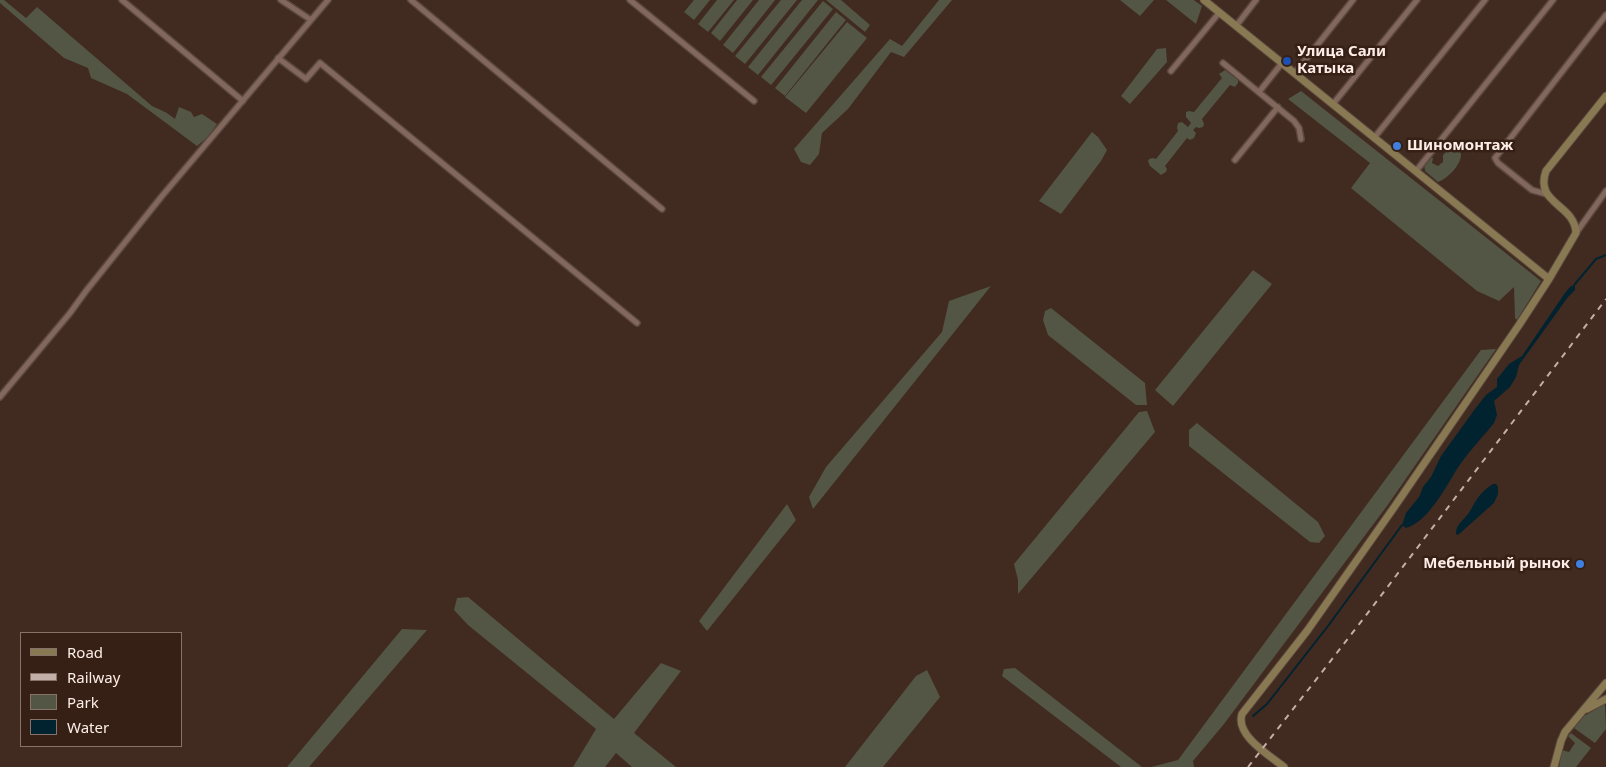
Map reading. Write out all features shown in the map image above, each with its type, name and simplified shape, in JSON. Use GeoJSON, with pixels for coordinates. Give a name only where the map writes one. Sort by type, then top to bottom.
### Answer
{"type":"FeatureCollection","features":[{"type":"Feature","properties":{"kind":"main road"},"geometry":{"type":"LineString","coordinates":[[1204,0],[1549,279]]}},
{"type":"Feature","properties":{"kind":"main road"},"geometry":{"type":"LineString","coordinates":[[1284,767],[1242,734],[1240,720],[1242,714],[1307,632],[1549,279],[1576,233],[1576,225],[1546,194],[1543,178],[1546,171],[1606,96]]}},
{"type":"Feature","properties":{"kind":"main road"},"geometry":{"type":"LineString","coordinates":[[1554,767],[1565,732],[1606,683]]}},
{"type":"Feature","properties":{"kind":"main road"},"geometry":{"type":"LineString","coordinates":[[1583,711],[1606,699]]}},
{"type":"Feature","properties":{"kind":"street"},"geometry":{"type":"LineString","coordinates":[[122,0],[243,101]]}},
{"type":"Feature","properties":{"kind":"street"},"geometry":{"type":"LineString","coordinates":[[281,0],[311,20]]}},
{"type":"Feature","properties":{"kind":"street"},"geometry":{"type":"LineString","coordinates":[[0,397],[70,313],[162,196],[328,0]]}},
{"type":"Feature","properties":{"kind":"street"},"geometry":{"type":"LineString","coordinates":[[411,0],[662,209]]}},
{"type":"Feature","properties":{"kind":"street"},"geometry":{"type":"LineString","coordinates":[[630,0],[754,101]]}},
{"type":"Feature","properties":{"kind":"street"},"geometry":{"type":"LineString","coordinates":[[1236,26],[1256,0]]}},
{"type":"Feature","properties":{"kind":"street"},"geometry":{"type":"LineString","coordinates":[[1295,73],[1353,0]]}},
{"type":"Feature","properties":{"kind":"street"},"geometry":{"type":"LineString","coordinates":[[1333,104],[1418,0]]}},
{"type":"Feature","properties":{"kind":"street"},"geometry":{"type":"LineString","coordinates":[[1374,138],[1485,0]]}},
{"type":"Feature","properties":{"kind":"street"},"geometry":{"type":"LineString","coordinates":[[1416,171],[1553,0]]}},
{"type":"Feature","properties":{"kind":"street"},"geometry":{"type":"LineString","coordinates":[[1170,71],[1219,12]]}},
{"type":"Feature","properties":{"kind":"street"},"geometry":{"type":"LineString","coordinates":[[1546,194],[1532,190],[1498,163],[1495,158],[1606,15]]}},
{"type":"Feature","properties":{"kind":"street"},"geometry":{"type":"LineString","coordinates":[[278,58],[306,79],[320,63],[637,323]]}},
{"type":"Feature","properties":{"kind":"street"},"geometry":{"type":"LineString","coordinates":[[1223,63],[1294,121],[1299,128],[1301,139]]}},
{"type":"Feature","properties":{"kind":"street"},"geometry":{"type":"LineString","coordinates":[[1259,92],[1282,63]]}},
{"type":"Feature","properties":{"kind":"street"},"geometry":{"type":"LineString","coordinates":[[1235,160],[1278,107]]}},
{"type":"Feature","properties":{"kind":"street"},"geometry":{"type":"LineString","coordinates":[[1576,233],[1606,191]]}},
{"type":"Feature","properties":{"kind":"green space"},"geometry":{"type":"Polygon","coordinates":[[[0,0],[4,0],[26,18],[37,7],[152,106],[175,119],[179,107],[191,112],[194,117],[202,114],[217,124],[208,137],[197,146],[127,94],[91,78],[88,68],[64,58],[0,3],[0,0]]]}},
{"type":"Feature","properties":{"kind":"green space"},"geometry":{"type":"Polygon","coordinates":[[[694,0],[710,0],[694,20],[684,12],[694,0]]]}},
{"type":"Feature","properties":{"kind":"green space"},"geometry":{"type":"Polygon","coordinates":[[[717,0],[734,0],[708,32],[698,24],[717,0]]]}},
{"type":"Feature","properties":{"kind":"green space"},"geometry":{"type":"Polygon","coordinates":[[[737,0],[753,0],[720,41],[711,33],[737,0]]]}},
{"type":"Feature","properties":{"kind":"green space"},"geometry":{"type":"Polygon","coordinates":[[[759,0],[775,0],[733,53],[723,45],[759,0]]]}},
{"type":"Feature","properties":{"kind":"green space"},"geometry":{"type":"Polygon","coordinates":[[[781,0],[797,0],[745,64],[735,56],[781,0]]]}},
{"type":"Feature","properties":{"kind":"green space"},"geometry":{"type":"Polygon","coordinates":[[[802,0],[818,0],[758,75],[748,67],[802,0]]]}},
{"type":"Feature","properties":{"kind":"green space"},"geometry":{"type":"Polygon","coordinates":[[[826,0],[841,0],[870,25],[865,32],[826,0]]]}},
{"type":"Feature","properties":{"kind":"green space"},"geometry":{"type":"Polygon","coordinates":[[[939,0],[952,0],[904,57],[891,52],[848,109],[822,133],[819,154],[810,165],[801,162],[794,149],[890,39],[902,46],[939,0]]]}},
{"type":"Feature","properties":{"kind":"green space"},"geometry":{"type":"Polygon","coordinates":[[[1120,0],[1154,0],[1140,16],[1120,0]]]}},
{"type":"Feature","properties":{"kind":"green space"},"geometry":{"type":"Polygon","coordinates":[[[1166,0],[1194,0],[1202,6],[1196,24],[1166,0]]]}},
{"type":"Feature","properties":{"kind":"green space"},"geometry":{"type":"Polygon","coordinates":[[[823,1],[833,9],[771,85],[761,77],[823,1]]]}},
{"type":"Feature","properties":{"kind":"green space"},"geometry":{"type":"Polygon","coordinates":[[[836,12],[846,20],[785,96],[775,88],[836,12]]]}},
{"type":"Feature","properties":{"kind":"green space"},"geometry":{"type":"Polygon","coordinates":[[[847,22],[867,38],[806,113],[785,97],[847,22]]]}},
{"type":"Feature","properties":{"kind":"green space"},"geometry":{"type":"Polygon","coordinates":[[[1166,48],[1167,62],[1130,104],[1121,96],[1157,49],[1166,48]]]}},
{"type":"Feature","properties":{"kind":"green space"},"geometry":{"type":"Polygon","coordinates":[[[1225,70],[1238,80],[1238,83],[1235,87],[1230,85],[1202,119],[1203,127],[1196,127],[1193,130],[1196,133],[1194,138],[1190,140],[1187,138],[1165,166],[1166,172],[1161,175],[1150,166],[1149,159],[1156,159],[1178,131],[1178,123],[1182,122],[1188,127],[1191,123],[1186,117],[1186,112],[1194,112],[1222,78],[1219,74],[1225,70]]]}},
{"type":"Feature","properties":{"kind":"green space"},"geometry":{"type":"Polygon","coordinates":[[[1301,91],[1541,281],[1517,320],[1515,318],[1514,287],[1499,301],[1477,291],[1351,188],[1370,163],[1288,99],[1301,91]]]}},
{"type":"Feature","properties":{"kind":"green space"},"geometry":{"type":"Polygon","coordinates":[[[1092,132],[1107,150],[1101,161],[1061,214],[1039,201],[1092,132]]]}},
{"type":"Feature","properties":{"kind":"green space"},"geometry":{"type":"Polygon","coordinates":[[[1453,146],[1459,147],[1461,155],[1459,163],[1449,175],[1438,182],[1425,171],[1424,164],[1431,157],[1433,158],[1432,163],[1438,166],[1443,162],[1443,155],[1453,146]]]}},
{"type":"Feature","properties":{"kind":"green space"},"geometry":{"type":"Polygon","coordinates":[[[1253,270],[1272,284],[1173,406],[1155,390],[1253,270]]]}},
{"type":"Feature","properties":{"kind":"green space"},"geometry":{"type":"Polygon","coordinates":[[[991,286],[813,509],[809,497],[826,467],[942,332],[949,301],[991,286]]]}},
{"type":"Feature","properties":{"kind":"green space"},"geometry":{"type":"Polygon","coordinates":[[[1051,308],[1145,383],[1147,405],[1136,405],[1048,335],[1043,320],[1045,311],[1051,308]]]}},
{"type":"Feature","properties":{"kind":"green space"},"geometry":{"type":"Polygon","coordinates":[[[1496,349],[1387,506],[1224,724],[1193,761],[1194,767],[1151,767],[1178,760],[1481,350],[1496,349]]]}},
{"type":"Feature","properties":{"kind":"green space"},"geometry":{"type":"Polygon","coordinates":[[[1147,411],[1155,432],[1018,594],[1018,580],[1014,564],[1139,412],[1147,411]]]}},
{"type":"Feature","properties":{"kind":"green space"},"geometry":{"type":"Polygon","coordinates":[[[1197,423],[1318,522],[1325,536],[1319,543],[1310,542],[1189,446],[1189,430],[1197,423]]]}},
{"type":"Feature","properties":{"kind":"green space"},"geometry":{"type":"Polygon","coordinates":[[[787,504],[796,520],[707,631],[699,621],[787,504]]]}},
{"type":"Feature","properties":{"kind":"green space"},"geometry":{"type":"Polygon","coordinates":[[[468,597],[614,719],[661,663],[681,671],[634,733],[676,767],[632,767],[616,753],[605,767],[573,767],[596,729],[468,625],[454,610],[457,598],[468,597]]]}},
{"type":"Feature","properties":{"kind":"green space"},"geometry":{"type":"Polygon","coordinates":[[[402,629],[427,630],[309,767],[287,767],[402,629]]]}},
{"type":"Feature","properties":{"kind":"green space"},"geometry":{"type":"Polygon","coordinates":[[[1015,668],[1142,767],[1121,767],[1002,676],[1004,669],[1015,668]]]}},
{"type":"Feature","properties":{"kind":"green space"},"geometry":{"type":"Polygon","coordinates":[[[927,670],[940,697],[883,767],[845,767],[916,676],[927,670]]]}},
{"type":"Feature","properties":{"kind":"green space"},"geometry":{"type":"Polygon","coordinates":[[[1605,704],[1606,729],[1595,743],[1574,728],[1584,716],[1605,704]]]}},
{"type":"Feature","properties":{"kind":"green space"},"geometry":{"type":"Polygon","coordinates":[[[1571,733],[1591,748],[1576,767],[1559,767],[1562,750],[1569,752],[1575,743],[1568,736],[1571,733]]]}},
{"type":"Feature","properties":{"kind":"water"},"geometry":{"type":"Polygon","coordinates":[[[1575,284],[1575,290],[1519,365],[1516,377],[1510,387],[1494,401],[1497,415],[1494,423],[1463,460],[1430,510],[1414,524],[1406,528],[1402,525],[1406,513],[1419,497],[1441,456],[1486,395],[1497,387],[1497,379],[1509,364],[1522,356],[1565,293],[1575,284]]]}},
{"type":"Feature","properties":{"kind":"water"},"geometry":{"type":"Polygon","coordinates":[[[1493,484],[1496,484],[1498,487],[1498,494],[1494,503],[1458,535],[1456,534],[1459,525],[1479,496],[1493,484]]]}},
{"type":"Feature","properties":{"kind":"waterway"},"geometry":{"type":"LineString","coordinates":[[1575,284],[1596,259],[1606,255]]}},
{"type":"Feature","properties":{"kind":"waterway"},"geometry":{"type":"LineString","coordinates":[[1253,716],[1267,704],[1328,626],[1402,525]]}},
{"type":"Feature","properties":{"kind":"railway"},"geometry":{"type":"LineString","coordinates":[[1248,767],[1364,618],[1606,299]]}},
{"type":"Feature","properties":{"kind":"place","name":"Улица Сали Катыка"},"geometry":{"type":"Point","coordinates":[1287,61]}},
{"type":"Feature","properties":{"kind":"place","name":"Шиномонтаж"},"geometry":{"type":"Point","coordinates":[1397,146]}},
{"type":"Feature","properties":{"kind":"place","name":"Мебельный рынок"},"geometry":{"type":"Point","coordinates":[1580,564]}}]}
